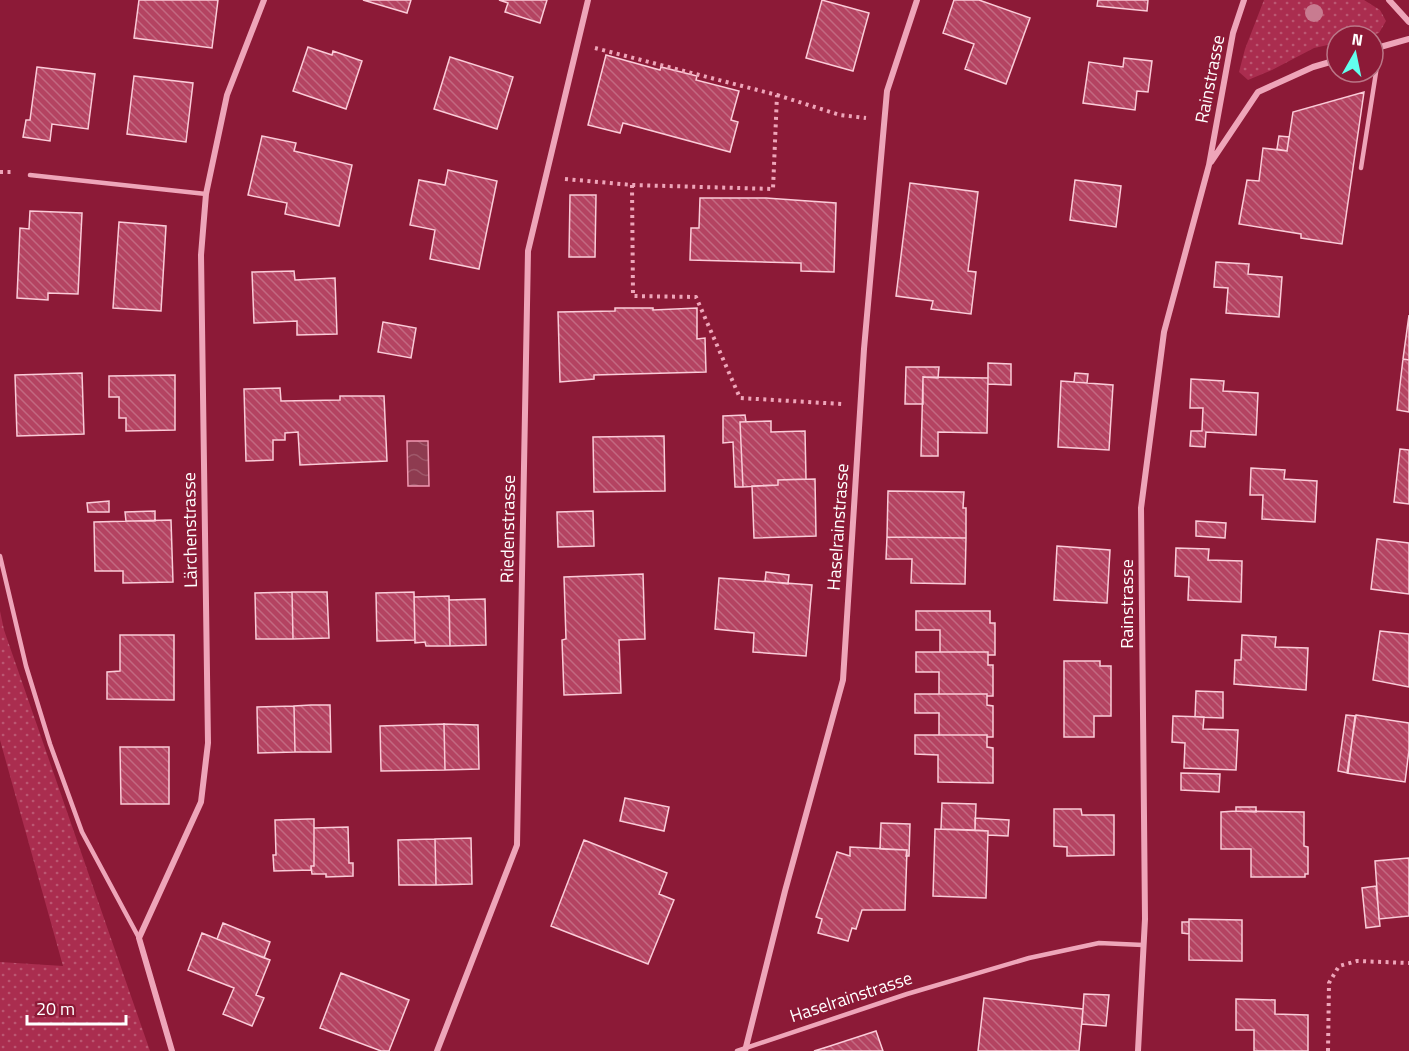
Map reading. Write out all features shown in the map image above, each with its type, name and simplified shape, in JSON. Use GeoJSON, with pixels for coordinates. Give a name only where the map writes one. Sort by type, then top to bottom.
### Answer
{"type":"FeatureCollection","features":[{"type":"Feature","properties":{"kind":"street","name":"Lärchenstrasse"},"geometry":{"type":"LineString","coordinates":[[139,938],[201,802],[208,743],[201,255],[206,194],[227,95],[264,0]]}},
{"type":"Feature","properties":{"kind":"street","name":"Riedenstrasse"},"geometry":{"type":"LineString","coordinates":[[437,1051],[517,845],[528,251],[588,0]]}},
{"type":"Feature","properties":{"kind":"street","name":"Haselrainstrasse"},"geometry":{"type":"LineString","coordinates":[[745,1050],[843,680],[861,405],[887,91],[917,0]]}},
{"type":"Feature","properties":{"kind":"street","name":"Rainstrasse"},"geometry":{"type":"LineString","coordinates":[[1138,1051],[1145,919],[1141,508],[1164,332],[1209,165],[1233,33],[1244,0]]}},
{"type":"Feature","properties":{"kind":"street"},"geometry":{"type":"LineString","coordinates":[[1389,0],[1409,22]]}},
{"type":"Feature","properties":{"kind":"street"},"geometry":{"type":"LineString","coordinates":[[1385,46],[1409,39]]}},
{"type":"Feature","properties":{"kind":"street","name":"Rainstrasse"},"geometry":{"type":"LineString","coordinates":[[1209,165],[1258,92],[1325,64]]}},
{"type":"Feature","properties":{"kind":"street"},"geometry":{"type":"LineString","coordinates":[[139,938],[172,1051]]}},
{"type":"Feature","properties":{"kind":"lane"},"geometry":{"type":"LineString","coordinates":[[1361,168],[1372,84]]}},
{"type":"Feature","properties":{"kind":"lane"},"geometry":{"type":"LineString","coordinates":[[30,175],[206,194]]}},
{"type":"Feature","properties":{"kind":"lane"},"geometry":{"type":"LineString","coordinates":[[0,556],[26,666],[50,744],[82,832],[139,938]]}},
{"type":"Feature","properties":{"kind":"lane","name":"Haselrainstrasse"},"geometry":{"type":"LineString","coordinates":[[737,1051],[907,994],[1029,958],[1100,943],[1143,945]]}},
{"type":"Feature","properties":{"kind":"path"},"geometry":{"type":"LineString","coordinates":[[578,43],[777,95],[840,115],[885,120]]}},
{"type":"Feature","properties":{"kind":"path"},"geometry":{"type":"LineString","coordinates":[[546,177],[632,185],[773,189],[777,95]]}},
{"type":"Feature","properties":{"kind":"path"},"geometry":{"type":"LineString","coordinates":[[0,172],[6,171]]}},
{"type":"Feature","properties":{"kind":"path"},"geometry":{"type":"LineString","coordinates":[[632,185],[633,296],[696,297],[740,398],[861,405]]}},
{"type":"Feature","properties":{"kind":"path"},"geometry":{"type":"LineString","coordinates":[[1328,1051],[1329,982],[1339,966],[1357,961],[1409,963]]}},
{"type":"Feature","properties":{"kind":"shaded area"},"geometry":{"type":"Polygon","coordinates":[[[1264,0],[1364,0],[1380,10],[1386,21],[1384,24],[1325,24],[1325,46],[1314,48],[1248,80],[1239,72],[1245,49],[1264,0]]]}},
{"type":"Feature","properties":{"kind":"shaded area"},"geometry":{"type":"Polygon","coordinates":[[[0,611],[4,630],[150,1051],[0,1051],[0,962],[63,966],[0,740],[0,611]]]}},
{"type":"Feature","properties":{"kind":"water"},"geometry":{"type":"Polygon","coordinates":[[[407,441],[428,441],[429,486],[408,486],[407,441]]]}},
{"type":"Feature","properties":{"kind":"building"},"geometry":{"type":"Polygon","coordinates":[[[139,0],[218,0],[212,48],[134,38],[139,0]]]}},
{"type":"Feature","properties":{"kind":"building"},"geometry":{"type":"Polygon","coordinates":[[[363,0],[411,0],[407,13],[363,0]]]}},
{"type":"Feature","properties":{"kind":"building"},"geometry":{"type":"Polygon","coordinates":[[[499,0],[547,0],[540,23],[505,12],[508,3],[499,0]]]}},
{"type":"Feature","properties":{"kind":"building"},"geometry":{"type":"Polygon","coordinates":[[[822,0],[869,13],[853,71],[806,58],[822,0]]]}},
{"type":"Feature","properties":{"kind":"building"},"geometry":{"type":"Polygon","coordinates":[[[954,0],[979,0],[1030,18],[1006,84],[965,69],[974,44],[943,33],[954,0]]]}},
{"type":"Feature","properties":{"kind":"building"},"geometry":{"type":"Polygon","coordinates":[[[1098,0],[1148,0],[1147,11],[1097,6],[1098,0]]]}},
{"type":"Feature","properties":{"kind":"building"},"geometry":{"type":"Polygon","coordinates":[[[308,47],[332,55],[333,51],[362,61],[346,109],[293,91],[308,47]]]}},
{"type":"Feature","properties":{"kind":"building"},"geometry":{"type":"Polygon","coordinates":[[[606,55],[660,70],[661,67],[697,76],[696,80],[739,91],[731,120],[738,122],[730,152],[623,123],[620,133],[588,125],[606,55]]]}},
{"type":"Feature","properties":{"kind":"building"},"geometry":{"type":"Polygon","coordinates":[[[450,57],[513,77],[497,129],[434,109],[450,57]]]}},
{"type":"Feature","properties":{"kind":"building"},"geometry":{"type":"Polygon","coordinates":[[[1124,58],[1152,61],[1148,92],[1137,91],[1135,110],[1083,103],[1089,62],[1123,67],[1124,58]]]}},
{"type":"Feature","properties":{"kind":"building"},"geometry":{"type":"Polygon","coordinates":[[[37,67],[95,74],[88,129],[52,124],[50,141],[23,137],[26,120],[30,120],[37,67]]]}},
{"type":"Feature","properties":{"kind":"building"},"geometry":{"type":"Polygon","coordinates":[[[134,76],[193,83],[186,142],[127,134],[134,76]]]}},
{"type":"Feature","properties":{"kind":"building"},"geometry":{"type":"Polygon","coordinates":[[[1364,92],[1342,244],[1301,238],[1301,234],[1239,224],[1247,180],[1259,181],[1263,148],[1287,151],[1293,112],[1364,92]]]}},
{"type":"Feature","properties":{"kind":"building"},"geometry":{"type":"Polygon","coordinates":[[[262,136],[296,143],[294,151],[352,165],[339,226],[285,214],[287,203],[248,195],[262,136]]]}},
{"type":"Feature","properties":{"kind":"building"},"geometry":{"type":"Polygon","coordinates":[[[1279,136],[1289,137],[1287,151],[1277,149],[1279,136]]]}},
{"type":"Feature","properties":{"kind":"building"},"geometry":{"type":"Polygon","coordinates":[[[448,170],[497,181],[479,269],[430,259],[435,230],[410,225],[419,180],[445,185],[448,170]]]}},
{"type":"Feature","properties":{"kind":"building"},"geometry":{"type":"Polygon","coordinates":[[[1075,180],[1121,186],[1116,227],[1070,220],[1075,180]]]}},
{"type":"Feature","properties":{"kind":"building"},"geometry":{"type":"Polygon","coordinates":[[[910,183],[978,192],[968,271],[976,272],[971,314],[931,309],[933,301],[896,296],[910,183]]]}},
{"type":"Feature","properties":{"kind":"building"},"geometry":{"type":"Polygon","coordinates":[[[570,195],[596,195],[595,257],[569,257],[570,195]]]}},
{"type":"Feature","properties":{"kind":"building"},"geometry":{"type":"Polygon","coordinates":[[[700,198],[766,198],[836,203],[834,272],[801,271],[801,263],[690,260],[691,228],[699,228],[700,198]]]}},
{"type":"Feature","properties":{"kind":"building"},"geometry":{"type":"Polygon","coordinates":[[[30,211],[82,213],[78,294],[48,293],[48,300],[17,298],[20,228],[29,229],[30,211]]]}},
{"type":"Feature","properties":{"kind":"building"},"geometry":{"type":"Polygon","coordinates":[[[119,222],[166,226],[161,311],[113,308],[119,222]]]}},
{"type":"Feature","properties":{"kind":"building"},"geometry":{"type":"Polygon","coordinates":[[[1216,262],[1249,264],[1248,274],[1282,277],[1279,317],[1226,313],[1228,288],[1214,287],[1216,262]]]}},
{"type":"Feature","properties":{"kind":"building"},"geometry":{"type":"Polygon","coordinates":[[[294,271],[295,280],[335,278],[337,334],[297,335],[297,321],[254,323],[252,272],[294,271]]]}},
{"type":"Feature","properties":{"kind":"building"},"geometry":{"type":"Polygon","coordinates":[[[615,308],[653,308],[653,310],[697,308],[697,339],[705,338],[706,372],[594,375],[594,379],[560,382],[558,312],[615,311],[615,308]]]}},
{"type":"Feature","properties":{"kind":"building"},"geometry":{"type":"Polygon","coordinates":[[[1409,315],[1409,360],[1403,359],[1409,315]]]}},
{"type":"Feature","properties":{"kind":"building"},"geometry":{"type":"Polygon","coordinates":[[[383,322],[416,328],[411,358],[378,352],[383,322]]]}},
{"type":"Feature","properties":{"kind":"building"},"geometry":{"type":"Polygon","coordinates":[[[1403,359],[1409,360],[1409,412],[1397,410],[1403,359]]]}},
{"type":"Feature","properties":{"kind":"building"},"geometry":{"type":"Polygon","coordinates":[[[988,363],[1011,364],[1011,385],[988,384],[988,363]]]}},
{"type":"Feature","properties":{"kind":"building"},"geometry":{"type":"Polygon","coordinates":[[[906,367],[939,367],[938,378],[923,377],[923,404],[905,404],[906,367]]]}},
{"type":"Feature","properties":{"kind":"building"},"geometry":{"type":"Polygon","coordinates":[[[82,373],[84,434],[17,436],[15,375],[82,373]]]}},
{"type":"Feature","properties":{"kind":"building"},"geometry":{"type":"Polygon","coordinates":[[[1075,373],[1088,374],[1087,383],[1074,382],[1075,373]]]}},
{"type":"Feature","properties":{"kind":"building"},"geometry":{"type":"Polygon","coordinates":[[[175,375],[175,430],[126,431],[126,418],[119,418],[119,397],[109,397],[109,376],[175,375]]]}},
{"type":"Feature","properties":{"kind":"building"},"geometry":{"type":"Polygon","coordinates":[[[923,377],[988,378],[987,433],[938,432],[938,456],[921,456],[923,377]]]}},
{"type":"Feature","properties":{"kind":"building"},"geometry":{"type":"Polygon","coordinates":[[[1191,379],[1224,381],[1223,391],[1258,393],[1256,435],[1206,432],[1205,447],[1190,446],[1191,431],[1202,431],[1203,408],[1190,408],[1191,379]]]}},
{"type":"Feature","properties":{"kind":"building"},"geometry":{"type":"Polygon","coordinates":[[[1061,381],[1113,385],[1109,450],[1058,447],[1061,381]]]}},
{"type":"Feature","properties":{"kind":"building"},"geometry":{"type":"Polygon","coordinates":[[[280,388],[281,401],[340,400],[340,396],[384,396],[387,461],[300,465],[298,432],[285,433],[285,440],[273,440],[273,460],[246,461],[244,389],[280,388]]]}},
{"type":"Feature","properties":{"kind":"building"},"geometry":{"type":"Polygon","coordinates":[[[745,415],[746,422],[740,422],[743,487],[735,487],[733,442],[723,443],[723,416],[745,415]]]}},
{"type":"Feature","properties":{"kind":"building"},"geometry":{"type":"Polygon","coordinates":[[[771,421],[771,432],[805,431],[806,479],[778,480],[778,485],[743,487],[740,422],[771,421]]]}},
{"type":"Feature","properties":{"kind":"building"},"geometry":{"type":"Polygon","coordinates":[[[664,436],[665,491],[594,492],[593,437],[664,436]]]}},
{"type":"Feature","properties":{"kind":"building"},"geometry":{"type":"Polygon","coordinates":[[[1400,449],[1409,450],[1409,504],[1394,502],[1400,449]]]}},
{"type":"Feature","properties":{"kind":"building"},"geometry":{"type":"Polygon","coordinates":[[[1251,468],[1285,470],[1284,479],[1317,481],[1315,522],[1262,519],[1263,495],[1250,495],[1251,468]]]}},
{"type":"Feature","properties":{"kind":"building"},"geometry":{"type":"Polygon","coordinates":[[[815,479],[816,536],[754,538],[752,486],[778,485],[778,480],[815,479]]]}},
{"type":"Feature","properties":{"kind":"building"},"geometry":{"type":"Polygon","coordinates":[[[888,491],[964,492],[966,538],[887,537],[888,491]]]}},
{"type":"Feature","properties":{"kind":"building"},"geometry":{"type":"Polygon","coordinates":[[[109,501],[109,512],[88,512],[87,503],[109,501]]]}},
{"type":"Feature","properties":{"kind":"building"},"geometry":{"type":"Polygon","coordinates":[[[155,511],[155,521],[126,521],[125,512],[155,511]]]}},
{"type":"Feature","properties":{"kind":"building"},"geometry":{"type":"Polygon","coordinates":[[[593,511],[594,546],[558,547],[557,512],[593,511]]]}},
{"type":"Feature","properties":{"kind":"building"},"geometry":{"type":"Polygon","coordinates":[[[171,520],[173,582],[123,583],[123,571],[95,571],[94,522],[171,520]]]}},
{"type":"Feature","properties":{"kind":"building"},"geometry":{"type":"Polygon","coordinates":[[[1196,521],[1226,523],[1225,538],[1196,536],[1196,521]]]}},
{"type":"Feature","properties":{"kind":"building"},"geometry":{"type":"Polygon","coordinates":[[[887,537],[966,538],[965,584],[911,583],[912,559],[886,559],[887,537]]]}},
{"type":"Feature","properties":{"kind":"building"},"geometry":{"type":"Polygon","coordinates":[[[1377,539],[1409,543],[1409,594],[1371,589],[1377,539]]]}},
{"type":"Feature","properties":{"kind":"building"},"geometry":{"type":"Polygon","coordinates":[[[1057,546],[1110,550],[1107,603],[1054,600],[1057,546]]]}},
{"type":"Feature","properties":{"kind":"building"},"geometry":{"type":"Polygon","coordinates":[[[1176,548],[1209,549],[1208,560],[1242,561],[1241,602],[1188,600],[1189,577],[1175,576],[1176,548]]]}},
{"type":"Feature","properties":{"kind":"building"},"geometry":{"type":"Polygon","coordinates":[[[766,572],[789,575],[788,584],[765,581],[766,572]]]}},
{"type":"Feature","properties":{"kind":"building"},"geometry":{"type":"Polygon","coordinates":[[[643,574],[645,639],[619,640],[621,693],[564,695],[562,640],[566,639],[564,577],[643,574]]]}},
{"type":"Feature","properties":{"kind":"building"},"geometry":{"type":"Polygon","coordinates":[[[719,578],[812,585],[806,656],[753,652],[754,633],[715,629],[719,578]]]}},
{"type":"Feature","properties":{"kind":"building"},"geometry":{"type":"Polygon","coordinates":[[[292,592],[327,592],[329,638],[293,639],[292,592]]]}},
{"type":"Feature","properties":{"kind":"building"},"geometry":{"type":"Polygon","coordinates":[[[292,592],[293,639],[256,639],[255,593],[292,592]]]}},
{"type":"Feature","properties":{"kind":"building"},"geometry":{"type":"Polygon","coordinates":[[[414,592],[415,640],[377,641],[376,593],[414,592]]]}},
{"type":"Feature","properties":{"kind":"building"},"geometry":{"type":"Polygon","coordinates":[[[449,596],[450,646],[426,646],[425,642],[415,643],[414,597],[449,596]]]}},
{"type":"Feature","properties":{"kind":"building"},"geometry":{"type":"Polygon","coordinates":[[[485,599],[486,645],[450,646],[449,600],[485,599]]]}},
{"type":"Feature","properties":{"kind":"building"},"geometry":{"type":"Polygon","coordinates":[[[916,611],[990,611],[990,623],[995,623],[995,655],[988,655],[988,652],[940,652],[940,630],[916,630],[916,611]]]}},
{"type":"Feature","properties":{"kind":"building"},"geometry":{"type":"Polygon","coordinates":[[[1380,631],[1409,634],[1409,687],[1373,680],[1380,631]]]}},
{"type":"Feature","properties":{"kind":"building"},"geometry":{"type":"Polygon","coordinates":[[[120,635],[174,635],[174,700],[107,699],[107,672],[120,671],[120,635]]]}},
{"type":"Feature","properties":{"kind":"building"},"geometry":{"type":"Polygon","coordinates":[[[1242,635],[1276,637],[1275,647],[1308,648],[1306,690],[1234,684],[1235,660],[1241,660],[1242,635]]]}},
{"type":"Feature","properties":{"kind":"building"},"geometry":{"type":"Polygon","coordinates":[[[916,652],[988,652],[988,665],[993,665],[993,696],[939,694],[939,672],[916,672],[916,652]]]}},
{"type":"Feature","properties":{"kind":"building"},"geometry":{"type":"Polygon","coordinates":[[[1064,661],[1100,661],[1100,666],[1111,666],[1111,716],[1094,716],[1094,737],[1064,737],[1064,661]]]}},
{"type":"Feature","properties":{"kind":"building"},"geometry":{"type":"Polygon","coordinates":[[[1196,691],[1223,692],[1223,718],[1195,717],[1196,691]]]}},
{"type":"Feature","properties":{"kind":"building"},"geometry":{"type":"Polygon","coordinates":[[[915,694],[987,694],[987,705],[993,706],[993,737],[939,735],[939,713],[915,713],[915,694]]]}},
{"type":"Feature","properties":{"kind":"building"},"geometry":{"type":"Polygon","coordinates":[[[330,705],[331,752],[295,752],[294,706],[330,705]]]}},
{"type":"Feature","properties":{"kind":"building"},"geometry":{"type":"Polygon","coordinates":[[[294,706],[295,752],[258,753],[257,707],[294,706]]]}},
{"type":"Feature","properties":{"kind":"building"},"geometry":{"type":"Polygon","coordinates":[[[1346,715],[1355,716],[1348,773],[1338,771],[1346,715]]]}},
{"type":"Feature","properties":{"kind":"building"},"geometry":{"type":"Polygon","coordinates":[[[1356,715],[1409,723],[1409,750],[1405,782],[1347,773],[1356,715]]]}},
{"type":"Feature","properties":{"kind":"building"},"geometry":{"type":"Polygon","coordinates":[[[1173,716],[1204,717],[1203,729],[1238,730],[1236,770],[1184,768],[1185,743],[1172,742],[1173,716]]]}},
{"type":"Feature","properties":{"kind":"building"},"geometry":{"type":"Polygon","coordinates":[[[444,724],[478,725],[479,769],[445,770],[444,724]]]}},
{"type":"Feature","properties":{"kind":"building"},"geometry":{"type":"Polygon","coordinates":[[[444,724],[445,770],[381,771],[380,726],[444,724]]]}},
{"type":"Feature","properties":{"kind":"building"},"geometry":{"type":"Polygon","coordinates":[[[915,735],[987,735],[987,747],[993,748],[993,783],[938,782],[938,755],[915,754],[915,735]]]}},
{"type":"Feature","properties":{"kind":"building"},"geometry":{"type":"Polygon","coordinates":[[[120,747],[169,747],[169,804],[121,804],[120,747]]]}},
{"type":"Feature","properties":{"kind":"building"},"geometry":{"type":"Polygon","coordinates":[[[1181,773],[1220,774],[1219,792],[1181,790],[1181,773]]]}},
{"type":"Feature","properties":{"kind":"building"},"geometry":{"type":"Polygon","coordinates":[[[625,798],[669,807],[664,831],[620,821],[625,798]]]}},
{"type":"Feature","properties":{"kind":"building"},"geometry":{"type":"Polygon","coordinates":[[[942,803],[976,804],[975,830],[941,829],[942,803]]]}},
{"type":"Feature","properties":{"kind":"building"},"geometry":{"type":"Polygon","coordinates":[[[1236,807],[1256,807],[1256,812],[1236,811],[1236,807]]]}},
{"type":"Feature","properties":{"kind":"building"},"geometry":{"type":"Polygon","coordinates":[[[1054,809],[1081,809],[1082,815],[1114,815],[1114,855],[1067,856],[1067,847],[1054,846],[1054,809]]]}},
{"type":"Feature","properties":{"kind":"building"},"geometry":{"type":"Polygon","coordinates":[[[1221,812],[1304,812],[1304,846],[1308,847],[1308,874],[1305,874],[1305,877],[1251,877],[1251,849],[1221,849],[1221,812]]]}},
{"type":"Feature","properties":{"kind":"building"},"geometry":{"type":"Polygon","coordinates":[[[975,818],[1009,820],[1008,836],[988,835],[988,831],[975,830],[975,818]]]}},
{"type":"Feature","properties":{"kind":"building"},"geometry":{"type":"Polygon","coordinates":[[[314,819],[314,866],[311,866],[311,870],[274,871],[275,820],[314,819]]]}},
{"type":"Feature","properties":{"kind":"building"},"geometry":{"type":"Polygon","coordinates":[[[881,823],[910,824],[909,856],[906,856],[907,850],[880,849],[881,823]]]}},
{"type":"Feature","properties":{"kind":"building"},"geometry":{"type":"Polygon","coordinates":[[[348,827],[349,863],[353,863],[353,876],[326,877],[326,874],[312,874],[314,828],[348,827]]]}},
{"type":"Feature","properties":{"kind":"building"},"geometry":{"type":"Polygon","coordinates":[[[935,829],[988,831],[986,898],[933,896],[935,829]]]}},
{"type":"Feature","properties":{"kind":"building"},"geometry":{"type":"Polygon","coordinates":[[[471,838],[472,884],[436,885],[435,839],[471,838]]]}},
{"type":"Feature","properties":{"kind":"building"},"geometry":{"type":"Polygon","coordinates":[[[435,839],[436,885],[399,885],[398,840],[435,839]]]}},
{"type":"Feature","properties":{"kind":"building"},"geometry":{"type":"Polygon","coordinates":[[[584,840],[667,873],[659,894],[674,900],[648,964],[551,926],[584,840]]]}},
{"type":"Feature","properties":{"kind":"building"},"geometry":{"type":"Polygon","coordinates":[[[850,847],[907,850],[905,910],[862,910],[856,929],[852,928],[848,941],[818,933],[822,919],[816,917],[837,852],[850,856],[850,847]]]}},
{"type":"Feature","properties":{"kind":"building"},"geometry":{"type":"Polygon","coordinates":[[[1409,858],[1409,916],[1379,919],[1375,861],[1409,858]]]}},
{"type":"Feature","properties":{"kind":"building"},"geometry":{"type":"Polygon","coordinates":[[[1376,886],[1380,926],[1366,928],[1362,888],[1376,886]]]}},
{"type":"Feature","properties":{"kind":"building"},"geometry":{"type":"Polygon","coordinates":[[[1189,919],[1242,920],[1242,961],[1189,960],[1189,919]]]}},
{"type":"Feature","properties":{"kind":"building"},"geometry":{"type":"Polygon","coordinates":[[[1182,922],[1189,922],[1189,934],[1182,933],[1182,922]]]}},
{"type":"Feature","properties":{"kind":"building"},"geometry":{"type":"Polygon","coordinates":[[[223,923],[270,942],[264,958],[217,939],[223,923]]]}},
{"type":"Feature","properties":{"kind":"building"},"geometry":{"type":"Polygon","coordinates":[[[202,933],[270,960],[256,995],[264,998],[252,1026],[223,1014],[234,988],[188,970],[202,933]]]}},
{"type":"Feature","properties":{"kind":"building"},"geometry":{"type":"Polygon","coordinates":[[[341,973],[409,1000],[389,1051],[381,1051],[320,1028],[341,973]]]}},
{"type":"Feature","properties":{"kind":"building"},"geometry":{"type":"Polygon","coordinates":[[[1084,994],[1109,995],[1106,1026],[1082,1024],[1084,994]]]}},
{"type":"Feature","properties":{"kind":"building"},"geometry":{"type":"Polygon","coordinates":[[[984,998],[1083,1009],[1079,1051],[978,1051],[984,998]]]}},
{"type":"Feature","properties":{"kind":"building"},"geometry":{"type":"Polygon","coordinates":[[[1236,999],[1275,1000],[1275,1014],[1308,1015],[1308,1051],[1254,1051],[1254,1030],[1236,1030],[1236,999]]]}},
{"type":"Feature","properties":{"kind":"building"},"geometry":{"type":"Polygon","coordinates":[[[876,1031],[883,1051],[814,1051],[827,1047],[876,1031]]]}}]}
